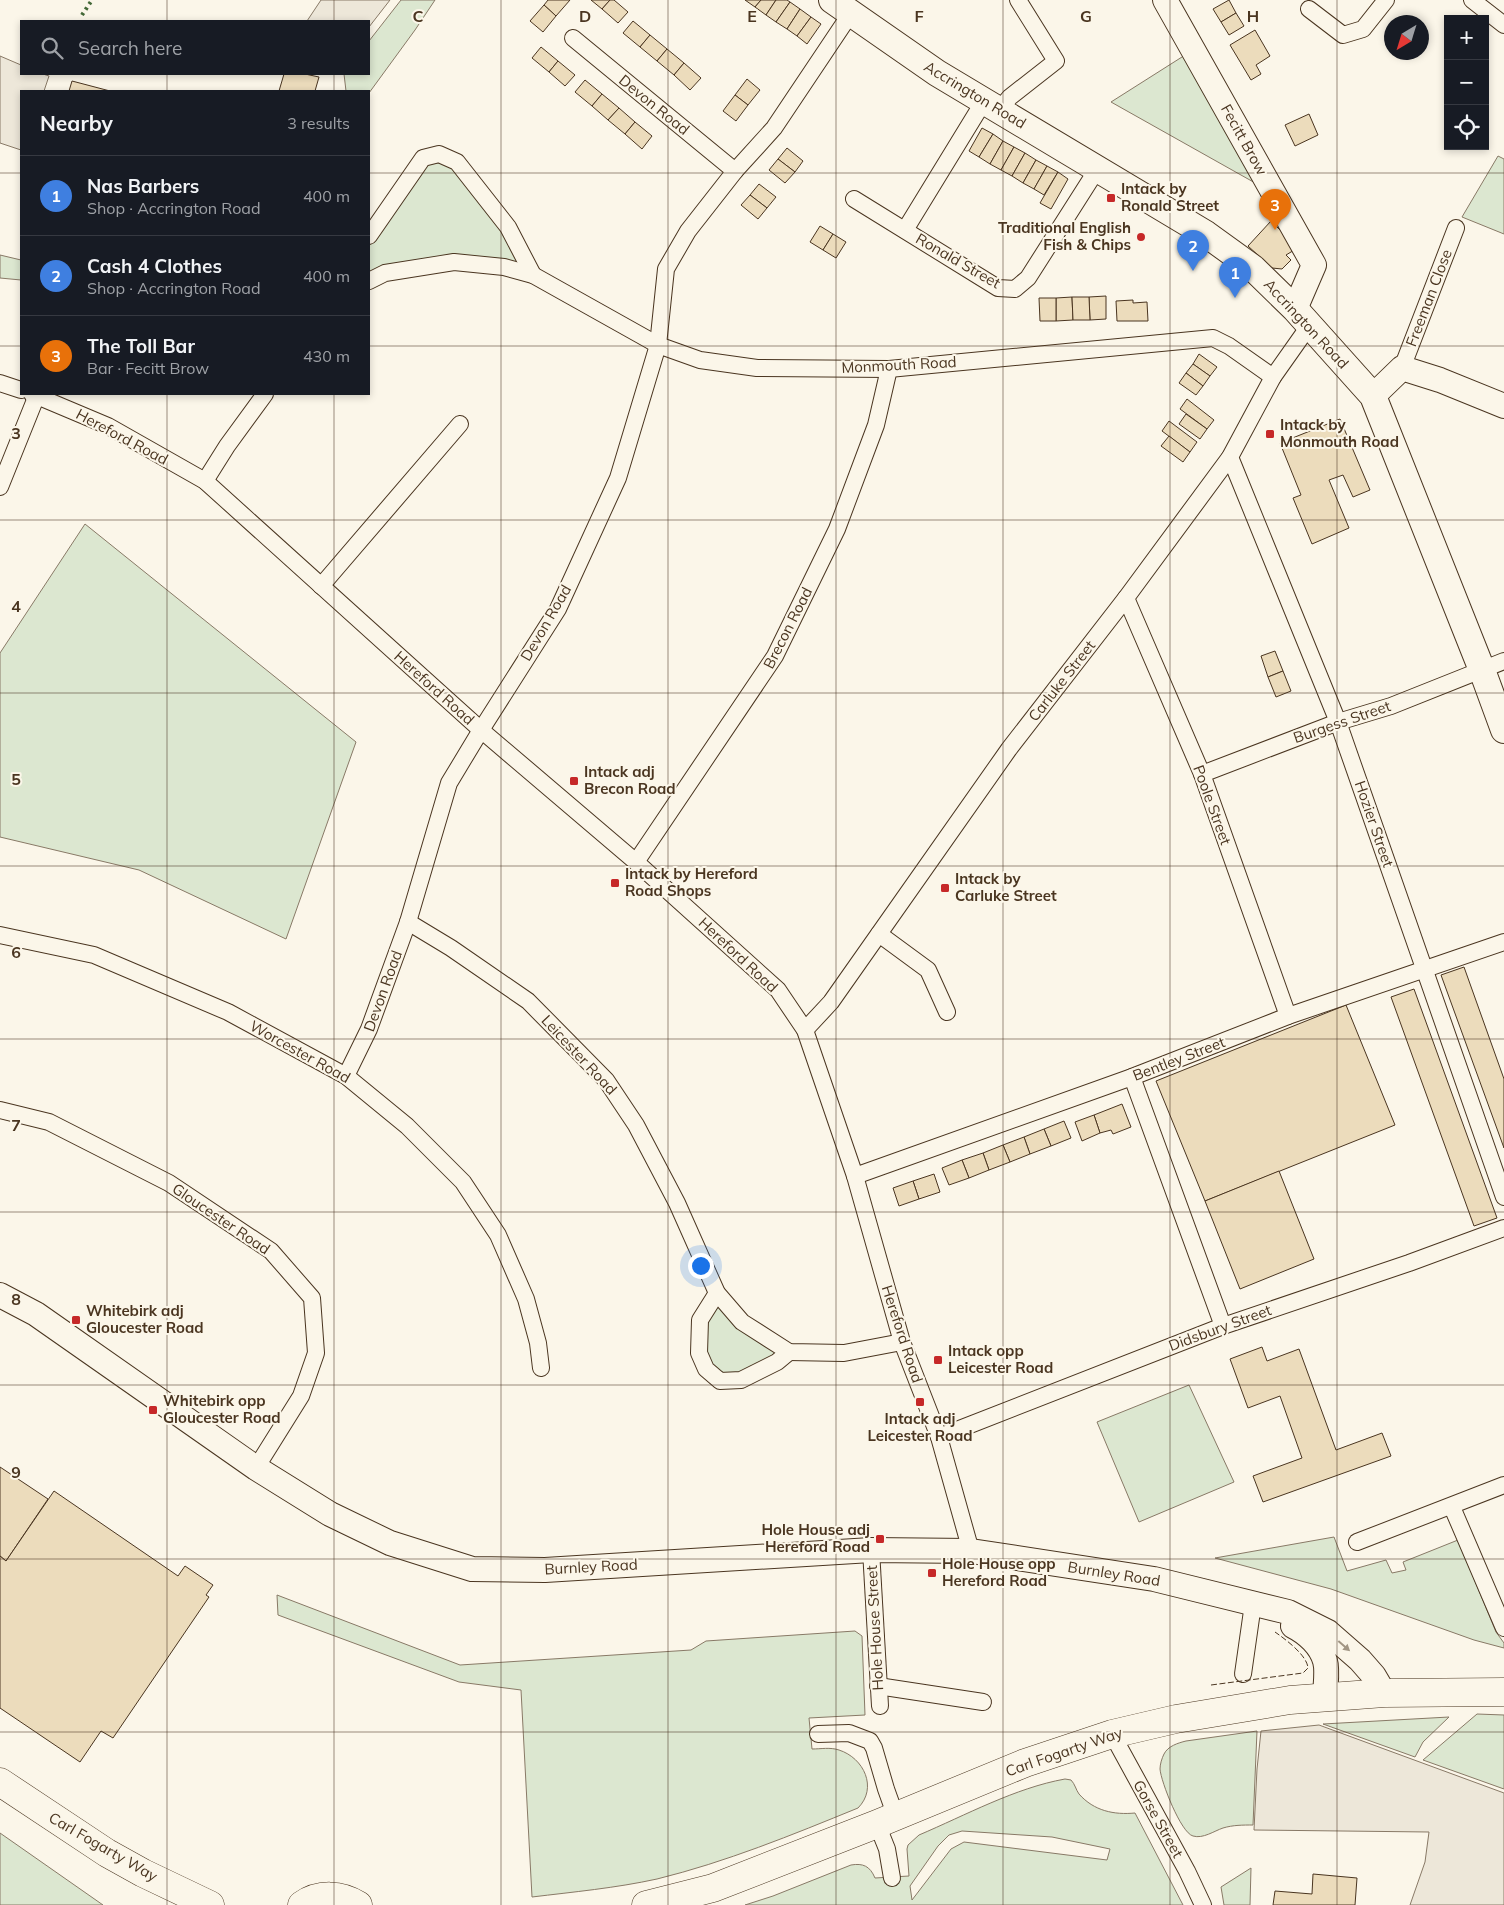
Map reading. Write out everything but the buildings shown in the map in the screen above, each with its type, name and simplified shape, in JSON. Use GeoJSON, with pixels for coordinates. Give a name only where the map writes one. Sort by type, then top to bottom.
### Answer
{"type":"FeatureCollection","features":[{"type":"Feature","properties":{"kind":"highway","name":"Carl Fogarty Way"},"geometry":{"type":"LineString","coordinates":[[646,1905],[713,1888],[1026,1763],[1112,1734],[1185,1717],[1290,1700],[1384,1693],[1504,1692]]}},
{"type":"Feature","properties":{"kind":"highway","name":"Carl Fogarty Way"},"geometry":{"type":"LineString","coordinates":[[0,1782],[107,1853],[143,1873],[210,1905]]}},
{"type":"Feature","properties":{"kind":"highway"},"geometry":{"type":"LineString","coordinates":[[302,1905],[309,1900],[325,1896],[341,1897],[358,1905]]}},
{"type":"Feature","properties":{"kind":"main road","name":"Accrington Road"},"geometry":{"type":"LineString","coordinates":[[842,7],[938,73],[1206,234],[1253,268],[1302,318],[1372,396],[1493,666],[1504,730]]}},
{"type":"Feature","properties":{"kind":"street","name":"Ronald Street"},"geometry":{"type":"LineString","coordinates":[[905,230],[992,106],[1010,97],[1056,61],[1018,0]]}},
{"type":"Feature","properties":{"kind":"street","name":"Fecitt Brow"},"geometry":{"type":"LineString","coordinates":[[1165,0],[1314,265],[1302,318]]}},
{"type":"Feature","properties":{"kind":"street"},"geometry":{"type":"LineString","coordinates":[[1309,9],[1343,35],[1363,29],[1386,0]]}},
{"type":"Feature","properties":{"kind":"street"},"geometry":{"type":"LineString","coordinates":[[1472,0],[1504,25]]}},
{"type":"Feature","properties":{"kind":"street","name":"Devon Road"},"geometry":{"type":"LineString","coordinates":[[346,1076],[369,1029],[408,922],[449,783],[558,609],[614,486],[658,345],[666,269],[688,231],[735,171],[774,128],[842,7]]}},
{"type":"Feature","properties":{"kind":"street","name":"Devon Road"},"geometry":{"type":"LineString","coordinates":[[573,38],[735,171]]}},
{"type":"Feature","properties":{"kind":"street"},"geometry":{"type":"LineString","coordinates":[[370,235],[423,158],[440,154],[457,162],[508,226],[533,275]]}},
{"type":"Feature","properties":{"kind":"street","name":"Ronald Street"},"geometry":{"type":"LineString","coordinates":[[854,199],[998,288],[1015,289],[1028,278],[1098,168]]}},
{"type":"Feature","properties":{"kind":"street","name":"Freeman Close"},"geometry":{"type":"LineString","coordinates":[[1402,368],[1456,228]]}},
{"type":"Feature","properties":{"kind":"street","name":"Monmouth Road"},"geometry":{"type":"LineString","coordinates":[[370,280],[385,273],[454,262],[504,267],[533,275],[658,345],[700,360],[758,368],[889,368],[1213,338],[1229,346],[1273,377]]}},
{"type":"Feature","properties":{"kind":"street","name":"Carluke Street"},"geometry":{"type":"LineString","coordinates":[[806,1030],[831,1002],[1009,749],[1126,598],[1230,457],[1302,318]]}},
{"type":"Feature","properties":{"kind":"street","name":"Brecon Road"},"geometry":{"type":"LineString","coordinates":[[636,862],[775,656],[837,529],[876,425],[889,368]]}},
{"type":"Feature","properties":{"kind":"street"},"geometry":{"type":"LineString","coordinates":[[1372,396],[1402,368],[1440,380],[1504,406]]}},
{"type":"Feature","properties":{"kind":"street","name":"Hereford Road"},"geometry":{"type":"LineString","coordinates":[[0,383],[20,390]]}},
{"type":"Feature","properties":{"kind":"street"},"geometry":{"type":"LineString","coordinates":[[0,488],[29,395]]}},
{"type":"Feature","properties":{"kind":"street","name":"Hereford Road"},"geometry":{"type":"LineString","coordinates":[[35,395],[108,426],[205,481],[481,730],[636,862],[778,990],[806,1030],[855,1176],[902,1342],[939,1437],[971,1551]]}},
{"type":"Feature","properties":{"kind":"street"},"geometry":{"type":"LineString","coordinates":[[205,481],[227,446],[264,395]]}},
{"type":"Feature","properties":{"kind":"street"},"geometry":{"type":"LineString","coordinates":[[321,586],[460,424]]}},
{"type":"Feature","properties":{"kind":"street","name":"Hozier Street"},"geometry":{"type":"LineString","coordinates":[[1230,457],[1338,722],[1504,1197]]}},
{"type":"Feature","properties":{"kind":"street","name":"Poole Street"},"geometry":{"type":"LineString","coordinates":[[1126,598],[1202,774],[1288,1016]]}},
{"type":"Feature","properties":{"kind":"street","name":"Burgess Street"},"geometry":{"type":"LineString","coordinates":[[1202,774],[1338,722],[1391,706],[1493,666]]}},
{"type":"Feature","properties":{"kind":"street","name":"Leicester Road"},"geometry":{"type":"LineString","coordinates":[[408,922],[451,948],[528,1001],[606,1080],[636,1124],[678,1203],[717,1293],[742,1322],[789,1352]]}},
{"type":"Feature","properties":{"kind":"street"},"geometry":{"type":"LineString","coordinates":[[879,934],[928,970],[947,1012]]}},
{"type":"Feature","properties":{"kind":"street","name":"Worcester Road"},"geometry":{"type":"LineString","coordinates":[[0,935],[94,955],[228,1012],[346,1076],[407,1126],[463,1182],[498,1234],[526,1298],[538,1343],[541,1368]]}},
{"type":"Feature","properties":{"kind":"street","name":"Bentley Street"},"geometry":{"type":"LineString","coordinates":[[855,1176],[1132,1077],[1288,1016],[1504,942]]}},
{"type":"Feature","properties":{"kind":"street"},"geometry":{"type":"LineString","coordinates":[[1132,1077],[1222,1326]]}},
{"type":"Feature","properties":{"kind":"street","name":"Gloucester Road"},"geometry":{"type":"LineString","coordinates":[[0,1110],[49,1122],[169,1183],[272,1251],[312,1298],[316,1353],[300,1396],[256,1468]]}},
{"type":"Feature","properties":{"kind":"street","name":"Didsbury Street"},"geometry":{"type":"LineString","coordinates":[[939,1437],[1222,1326],[1409,1263],[1504,1228]]}},
{"type":"Feature","properties":{"kind":"street"},"geometry":{"type":"LineString","coordinates":[[717,1293],[700,1320],[699,1353],[706,1369],[720,1381],[741,1380],[777,1362],[789,1352],[844,1354],[902,1342]]}},
{"type":"Feature","properties":{"kind":"street","name":"Burnley Road"},"geometry":{"type":"LineString","coordinates":[[0,1295],[36,1314],[256,1468],[330,1514],[390,1543],[472,1569],[545,1570],[871,1550],[971,1551],[1154,1579],[1288,1612],[1328,1632],[1360,1660],[1374,1676],[1384,1693]]}},
{"type":"Feature","properties":{"kind":"street"},"geometry":{"type":"LineString","coordinates":[[1357,1542],[1504,1486]]}},
{"type":"Feature","properties":{"kind":"street"},"geometry":{"type":"LineString","coordinates":[[1452,1507],[1504,1628]]}},
{"type":"Feature","properties":{"kind":"street","name":"Hole House Street"},"geometry":{"type":"LineString","coordinates":[[871,1550],[880,1706]]}},
{"type":"Feature","properties":{"kind":"street"},"geometry":{"type":"LineString","coordinates":[[1243,1674],[1253,1604]]}},
{"type":"Feature","properties":{"kind":"street","name":"Burnley Road"},"geometry":{"type":"LineString","coordinates":[[1253,1604],[1302,1631],[1317,1645],[1326,1662],[1325,1698]]}},
{"type":"Feature","properties":{"kind":"street"},"geometry":{"type":"LineString","coordinates":[[878,1686],[982,1702]]}},
{"type":"Feature","properties":{"kind":"street"},"geometry":{"type":"LineString","coordinates":[[818,1734],[850,1733],[870,1741],[874,1748],[886,1789],[887,1849],[892,1878]]}},
{"type":"Feature","properties":{"kind":"street","name":"Gorse Street"},"geometry":{"type":"LineString","coordinates":[[1112,1734],[1187,1870],[1203,1905]]}},
{"type":"Feature","properties":{"kind":"green space"},"geometry":{"type":"Polygon","coordinates":[[[401,0],[435,0],[370,92],[370,90],[346,90],[344,75],[370,75],[370,40],[401,0]]]}},
{"type":"Feature","properties":{"kind":"green space"},"geometry":{"type":"Polygon","coordinates":[[[1193,50],[1273,193],[1111,102],[1193,50]]]}},
{"type":"Feature","properties":{"kind":"green space"},"geometry":{"type":"Polygon","coordinates":[[[1498,156],[1504,159],[1504,234],[1462,217],[1498,156]]]}},
{"type":"Feature","properties":{"kind":"green space"},"geometry":{"type":"Polygon","coordinates":[[[423,158],[457,162],[533,275],[454,262],[370,281],[370,235],[423,158]]]}},
{"type":"Feature","properties":{"kind":"green space"},"geometry":{"type":"Polygon","coordinates":[[[0,255],[20,260],[20,280],[0,278],[0,255]]]}},
{"type":"Feature","properties":{"kind":"green space"},"geometry":{"type":"Polygon","coordinates":[[[85,524],[356,742],[286,939],[139,870],[0,837],[0,653],[85,524]]]}},
{"type":"Feature","properties":{"kind":"green space"},"geometry":{"type":"Polygon","coordinates":[[[717,1293],[789,1352],[744,1379],[710,1372],[700,1320],[717,1293]]]}},
{"type":"Feature","properties":{"kind":"green space"},"geometry":{"type":"Polygon","coordinates":[[[1189,1385],[1234,1482],[1139,1522],[1097,1422],[1189,1385]]]}},
{"type":"Feature","properties":{"kind":"green space"},"geometry":{"type":"Polygon","coordinates":[[[1334,1537],[1347,1571],[1386,1560],[1392,1573],[1406,1570],[1403,1562],[1458,1540],[1496,1632],[1504,1643],[1504,1648],[1474,1640],[1331,1589],[1215,1558],[1334,1537]]]}},
{"type":"Feature","properties":{"kind":"green space"},"geometry":{"type":"Polygon","coordinates":[[[277,1595],[460,1665],[691,1650],[706,1641],[855,1631],[862,1636],[865,1715],[809,1718],[812,1749],[829,1748],[848,1754],[861,1767],[865,1775],[867,1792],[858,1808],[784,1838],[708,1865],[642,1882],[532,1897],[521,1690],[459,1682],[278,1615],[277,1595]]]}},
{"type":"Feature","properties":{"kind":"green space"},"geometry":{"type":"Polygon","coordinates":[[[1477,1714],[1504,1715],[1504,1789],[1423,1760],[1477,1714]]]}},
{"type":"Feature","properties":{"kind":"green space"},"geometry":{"type":"Polygon","coordinates":[[[1449,1717],[1423,1742],[1415,1757],[1323,1724],[1449,1717]]]}},
{"type":"Feature","properties":{"kind":"green space"},"geometry":{"type":"Polygon","coordinates":[[[1257,1731],[1253,1825],[1230,1826],[1205,1836],[1197,1837],[1188,1833],[1172,1806],[1161,1775],[1161,1761],[1166,1751],[1186,1741],[1257,1731]]]}},
{"type":"Feature","properties":{"kind":"green space"},"geometry":{"type":"Polygon","coordinates":[[[1065,1779],[1071,1780],[1079,1794],[1098,1808],[1112,1812],[1135,1813],[1183,1905],[745,1905],[851,1865],[859,1864],[866,1866],[875,1878],[909,1876],[907,1849],[908,1845],[919,1835],[1009,1795],[1065,1779]],[[962,1831],[949,1835],[938,1846],[910,1886],[912,1900],[951,1849],[964,1842],[1107,1860],[1110,1849],[1052,1837],[962,1831]]]}},
{"type":"Feature","properties":{"kind":"green space"},"geometry":{"type":"Polygon","coordinates":[[[0,1833],[103,1905],[0,1905],[0,1833]]]}},
{"type":"Feature","properties":{"kind":"green space"},"geometry":{"type":"Polygon","coordinates":[[[1251,1868],[1250,1905],[1224,1905],[1221,1887],[1251,1868]]]}},
{"type":"Feature","properties":{"kind":"shaded area"},"geometry":{"type":"Polygon","coordinates":[[[321,0],[390,0],[370,26],[370,20],[308,20],[321,0]]]}},
{"type":"Feature","properties":{"kind":"shaded area"},"geometry":{"type":"Polygon","coordinates":[[[0,56],[20,65],[20,75],[49,76],[44,90],[20,90],[20,150],[0,143],[0,56]]]}},
{"type":"Feature","properties":{"kind":"shaded area"},"geometry":{"type":"Polygon","coordinates":[[[1319,1725],[1504,1793],[1504,1905],[1410,1905],[1425,1862],[1429,1832],[1254,1830],[1261,1731],[1319,1725]]]}},
{"type":"Feature","properties":{"kind":"hedge"},"geometry":{"type":"LineString","coordinates":[[82,15],[92,0]]}},
{"type":"Feature","properties":{"kind":"fence"},"geometry":{"type":"LineString","coordinates":[[1211,1685],[1303,1673],[1308,1668],[1304,1658],[1275,1632]]}},
{"type":"Feature","properties":{"kind":"place","name":"Intack by Ronald Street"},"geometry":{"type":"Point","coordinates":[1111,198]}},
{"type":"Feature","properties":{"kind":"place","name":"The Toll Bar"},"geometry":{"type":"Point","coordinates":[1275,230]}},
{"type":"Feature","properties":{"kind":"place","name":"Traditional English Fish & Chips"},"geometry":{"type":"Point","coordinates":[1141,237]}},
{"type":"Feature","properties":{"kind":"place","name":"Cash 4 Clothes"},"geometry":{"type":"Point","coordinates":[1193,271]}},
{"type":"Feature","properties":{"kind":"place","name":"Nas Barbers"},"geometry":{"type":"Point","coordinates":[1235,298]}},
{"type":"Feature","properties":{"kind":"place","name":"Intack by Monmouth Road"},"geometry":{"type":"Point","coordinates":[1270,434]}},
{"type":"Feature","properties":{"kind":"place","name":"Intack adj Brecon Road"},"geometry":{"type":"Point","coordinates":[574,781]}},
{"type":"Feature","properties":{"kind":"place","name":"Intack by Hereford Road Shops"},"geometry":{"type":"Point","coordinates":[615,883]}},
{"type":"Feature","properties":{"kind":"place","name":"Intack by Carluke Street"},"geometry":{"type":"Point","coordinates":[945,888]}},
{"type":"Feature","properties":{"kind":"place","name":"Whitebirk adj Gloucester Road"},"geometry":{"type":"Point","coordinates":[76,1320]}},
{"type":"Feature","properties":{"kind":"place","name":"Intack opp Leicester Road"},"geometry":{"type":"Point","coordinates":[938,1360]}},
{"type":"Feature","properties":{"kind":"place","name":"Intack adj Leicester Road"},"geometry":{"type":"Point","coordinates":[920,1402]}},
{"type":"Feature","properties":{"kind":"place","name":"Whitebirk opp Gloucester Road"},"geometry":{"type":"Point","coordinates":[153,1410]}},
{"type":"Feature","properties":{"kind":"place","name":"Hole House adj Hereford Road"},"geometry":{"type":"Point","coordinates":[880,1539]}},
{"type":"Feature","properties":{"kind":"place","name":"Hole House opp Hereford Road"},"geometry":{"type":"Point","coordinates":[932,1573]}}]}
